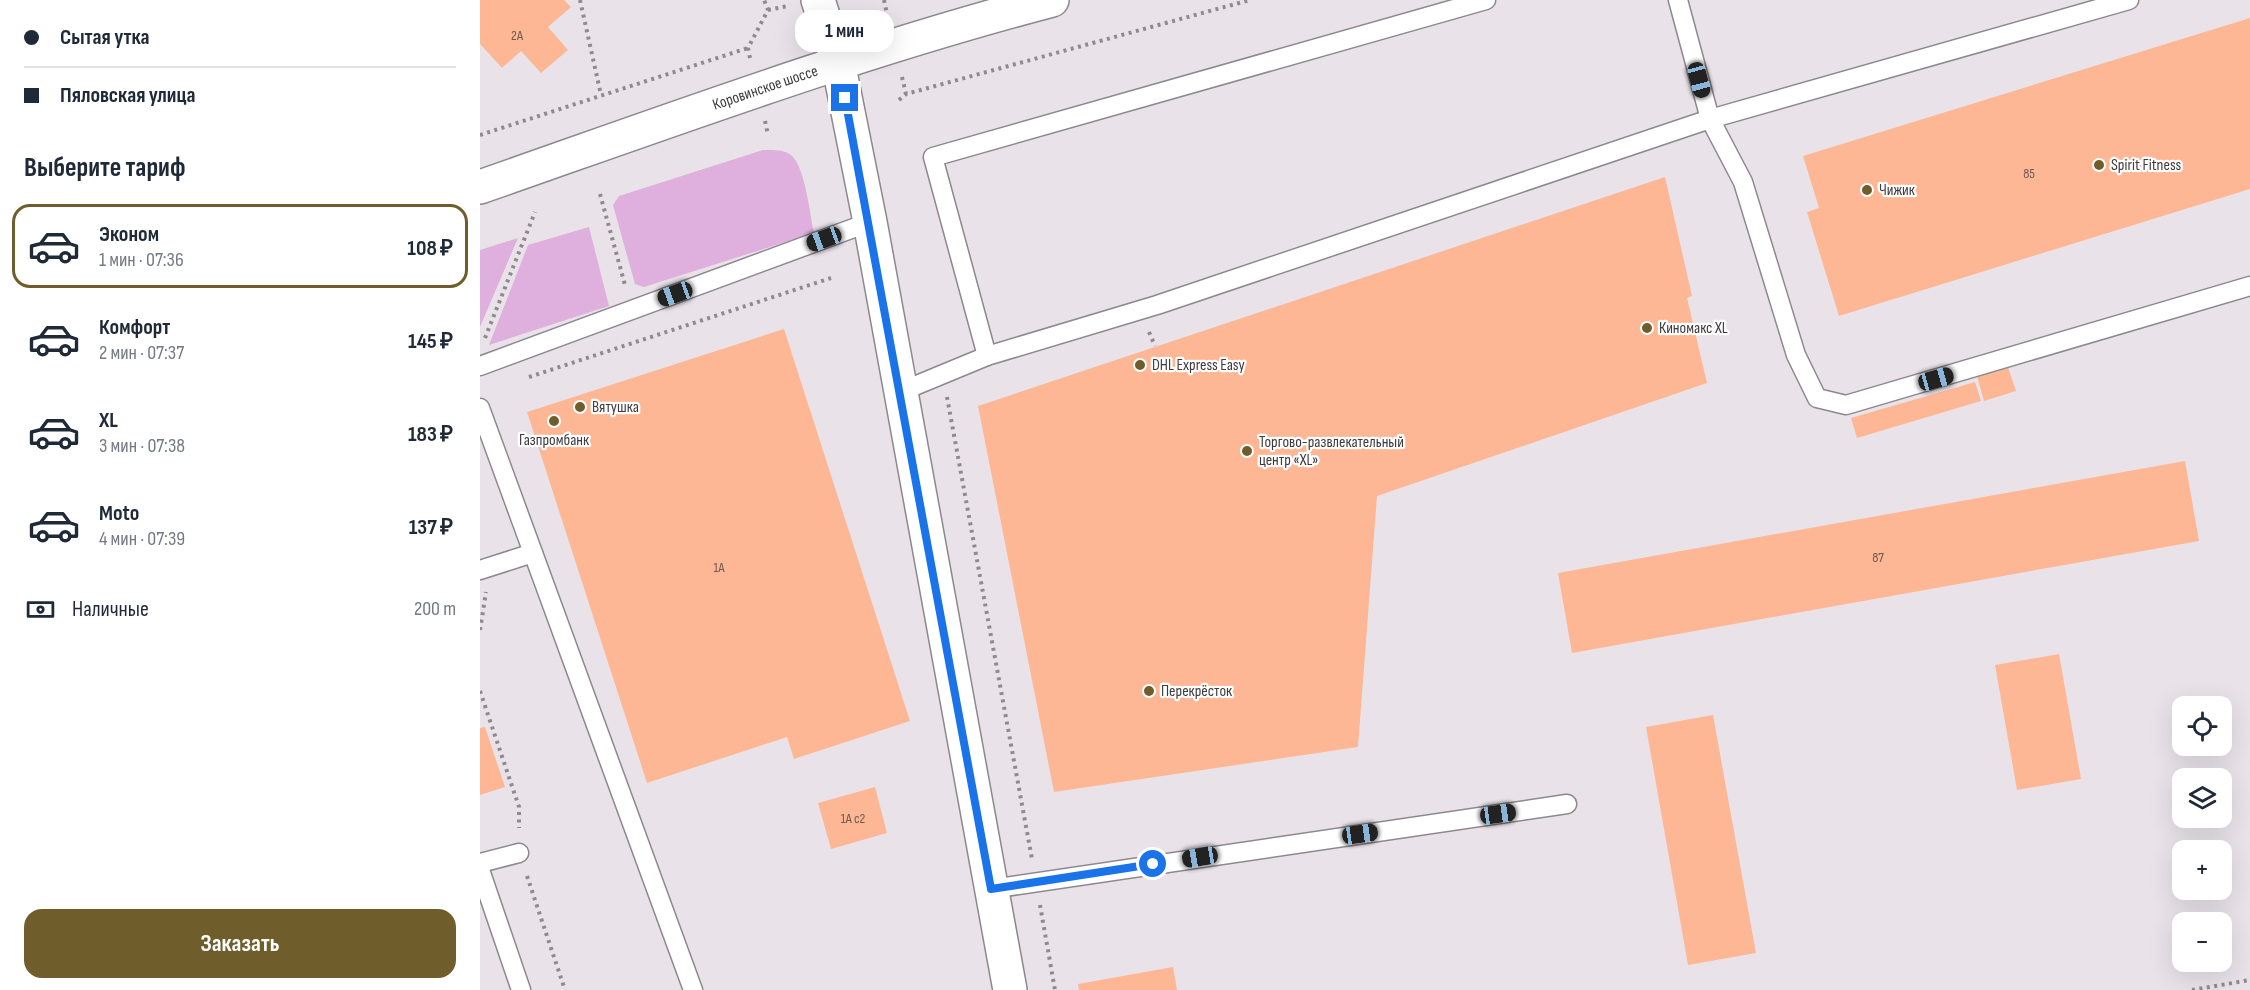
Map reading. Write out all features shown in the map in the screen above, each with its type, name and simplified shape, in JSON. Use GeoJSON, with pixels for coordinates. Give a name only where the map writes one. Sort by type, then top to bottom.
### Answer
{"type":"FeatureCollection","features":[{"type":"Feature","properties":{"kind":"street"},"geometry":{"type":"LineString","coordinates":[[818,0],[838,62],[870,222],[1010,990]]}},
{"type":"Feature","properties":{"kind":"street","name":"Коровинское шоссе"},"geometry":{"type":"LineString","coordinates":[[480,187],[838,62],[962,24],[1052,0]]}},
{"type":"Feature","properties":{"kind":"lane"},"geometry":{"type":"LineString","coordinates":[[987,356],[933,157],[1486,0]]}},
{"type":"Feature","properties":{"kind":"lane"},"geometry":{"type":"LineString","coordinates":[[1678,0],[1710,119],[1743,182],[1796,355],[1817,398],[1846,405],[2250,286]]}},
{"type":"Feature","properties":{"kind":"lane"},"geometry":{"type":"LineString","coordinates":[[900,392],[987,356],[1157,305],[1710,119],[2129,0]]}},
{"type":"Feature","properties":{"kind":"lane"},"geometry":{"type":"LineString","coordinates":[[480,366],[870,222]]}},
{"type":"Feature","properties":{"kind":"lane"},"geometry":{"type":"LineString","coordinates":[[480,408],[484,429],[533,553],[693,990]]}},
{"type":"Feature","properties":{"kind":"lane"},"geometry":{"type":"LineString","coordinates":[[485,568],[533,553]]}},
{"type":"Feature","properties":{"kind":"lane"},"geometry":{"type":"LineString","coordinates":[[991,889],[1567,804]]}},
{"type":"Feature","properties":{"kind":"lane"},"geometry":{"type":"LineString","coordinates":[[480,863],[519,853]]}},
{"type":"Feature","properties":{"kind":"lane"},"geometry":{"type":"LineString","coordinates":[[480,870],[520,990]]}},
{"type":"Feature","properties":{"kind":"path"},"geometry":{"type":"LineString","coordinates":[[580,0],[601,95]]}},
{"type":"Feature","properties":{"kind":"path"},"geometry":{"type":"LineString","coordinates":[[480,135],[748,48],[768,10],[764,0]]}},
{"type":"Feature","properties":{"kind":"path"},"geometry":{"type":"LineString","coordinates":[[899,100],[906,94],[1250,0]]}},
{"type":"Feature","properties":{"kind":"path"},"geometry":{"type":"LineString","coordinates":[[600,194],[632,310]]}},
{"type":"Feature","properties":{"kind":"path"},"geometry":{"type":"LineString","coordinates":[[484,340],[535,212]]}},
{"type":"Feature","properties":{"kind":"path"},"geometry":{"type":"LineString","coordinates":[[525,379],[831,278]]}},
{"type":"Feature","properties":{"kind":"path"},"geometry":{"type":"LineString","coordinates":[[943,375],[1055,990]]}},
{"type":"Feature","properties":{"kind":"path"},"geometry":{"type":"LineString","coordinates":[[480,630],[485,568]]}},
{"type":"Feature","properties":{"kind":"path"},"geometry":{"type":"LineString","coordinates":[[480,691],[519,807],[519,853],[565,990]]}},
{"type":"Feature","properties":{"kind":"path"},"geometry":{"type":"LineString","coordinates":[[2192,990],[2250,980]]}},
{"type":"Feature","properties":{"kind":"shaded area"},"geometry":{"type":"Polygon","coordinates":[[[763,150],[785,152],[796,161],[809,203],[814,233],[644,287],[635,284],[613,205],[619,196],[763,150]]]}},
{"type":"Feature","properties":{"kind":"shaded area"},"geometry":{"type":"Polygon","coordinates":[[[589,227],[609,306],[489,345],[528,245],[589,227]]]}},
{"type":"Feature","properties":{"kind":"shaded area"},"geometry":{"type":"Polygon","coordinates":[[[518,238],[480,327],[480,250],[518,238]]]}},
{"type":"Feature","properties":{"kind":"building"},"geometry":{"type":"Polygon","coordinates":[[[480,0],[564,0],[571,7],[548,27],[568,50],[541,73],[521,51],[502,68],[480,44],[480,0]]]}},
{"type":"Feature","properties":{"kind":"building"},"geometry":{"type":"Polygon","coordinates":[[[2250,18],[2250,189],[1839,316],[1807,212],[1819,208],[1803,156],[2250,18]]]}},
{"type":"Feature","properties":{"kind":"building","name":"Торгово-развлекательный центр «XL»"},"geometry":{"type":"Polygon","coordinates":[[[1665,177],[1692,296],[1687,298],[1707,383],[1377,496],[1358,747],[1054,792],[978,406],[1665,177]]]}},
{"type":"Feature","properties":{"kind":"building"},"geometry":{"type":"Polygon","coordinates":[[[784,329],[910,721],[794,759],[787,737],[647,783],[527,412],[784,329]]]}},
{"type":"Feature","properties":{"kind":"building"},"geometry":{"type":"Polygon","coordinates":[[[2008,367],[2016,391],[1984,401],[1977,376],[2008,367]]]}},
{"type":"Feature","properties":{"kind":"building"},"geometry":{"type":"Polygon","coordinates":[[[1975,382],[1981,401],[1857,438],[1851,418],[1975,382]]]}},
{"type":"Feature","properties":{"kind":"building"},"geometry":{"type":"Polygon","coordinates":[[[2185,461],[2199,541],[1572,653],[1558,573],[2185,461]]]}},
{"type":"Feature","properties":{"kind":"building"},"geometry":{"type":"Polygon","coordinates":[[[2059,654],[2081,779],[2017,790],[1995,665],[2059,654]]]}},
{"type":"Feature","properties":{"kind":"building"},"geometry":{"type":"Polygon","coordinates":[[[1713,715],[1756,953],[1688,965],[1646,727],[1713,715]]]}},
{"type":"Feature","properties":{"kind":"building"},"geometry":{"type":"Polygon","coordinates":[[[485,727],[505,787],[480,795],[480,728],[485,727]]]}},
{"type":"Feature","properties":{"kind":"building"},"geometry":{"type":"Polygon","coordinates":[[[875,787],[887,833],[831,849],[818,803],[875,787]]]}},
{"type":"Feature","properties":{"kind":"building"},"geometry":{"type":"Polygon","coordinates":[[[1173,967],[1177,990],[1079,990],[1078,984],[1173,967]]]}},
{"type":"Feature","properties":{"kind":"place","name":"Spirit Fitness"},"geometry":{"type":"Point","coordinates":[2099,165]}},
{"type":"Feature","properties":{"kind":"place","name":"Чижик"},"geometry":{"type":"Point","coordinates":[1867,190]}},
{"type":"Feature","properties":{"kind":"place","name":"Киномакс XL"},"geometry":{"type":"Point","coordinates":[1647,328]}},
{"type":"Feature","properties":{"kind":"place","name":"DHL Express Easy"},"geometry":{"type":"Point","coordinates":[1140,365]}},
{"type":"Feature","properties":{"kind":"place","name":"Вятушка"},"geometry":{"type":"Point","coordinates":[580,407]}},
{"type":"Feature","properties":{"kind":"place","name":"Газпромбанк"},"geometry":{"type":"Point","coordinates":[554,421]}},
{"type":"Feature","properties":{"kind":"place","name":"Торгово-развлекательный центр «XL»"},"geometry":{"type":"Point","coordinates":[1247,451]}},
{"type":"Feature","properties":{"kind":"place","name":"Перекрёсток"},"geometry":{"type":"Point","coordinates":[1149,691]}},
{"type":"Feature","properties":{"kind":"route"},"geometry":{"type":"LineString","coordinates":[[845,98],[870,222],[991,889],[1153,864]]}}]}
